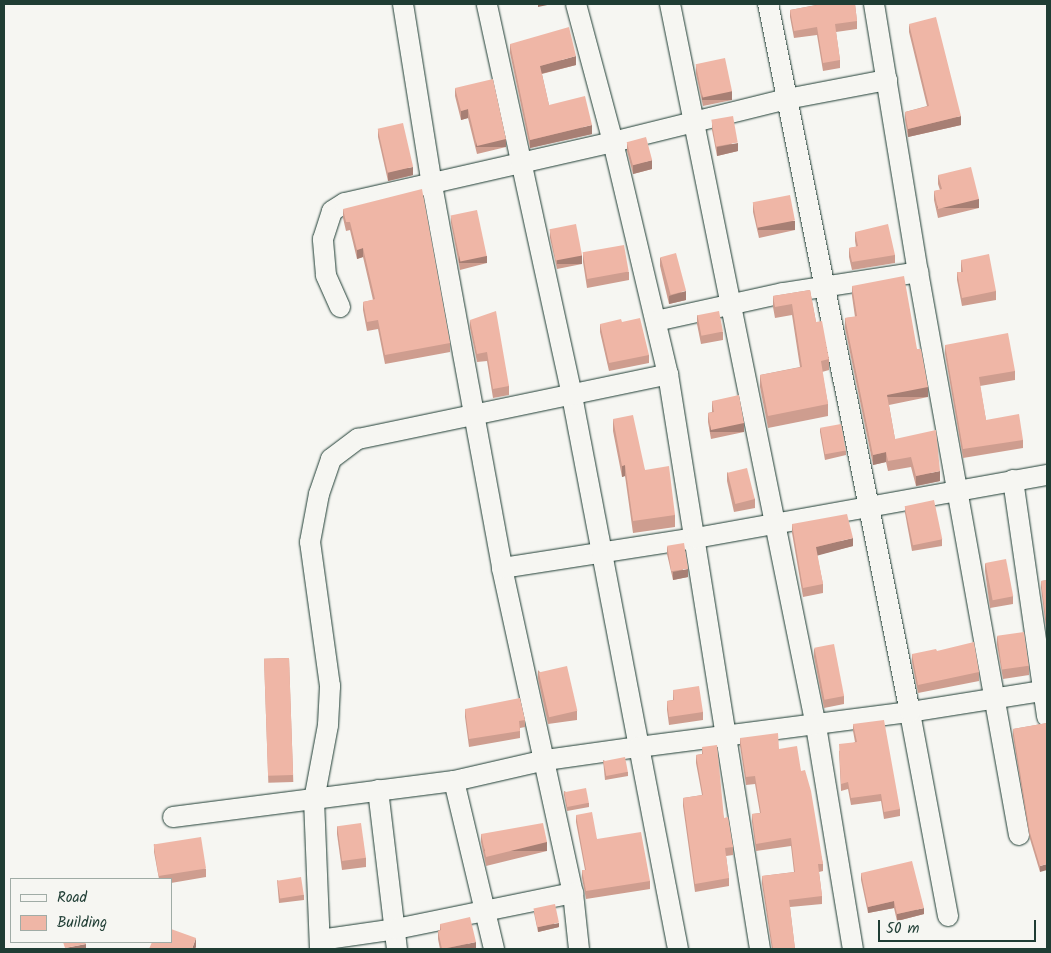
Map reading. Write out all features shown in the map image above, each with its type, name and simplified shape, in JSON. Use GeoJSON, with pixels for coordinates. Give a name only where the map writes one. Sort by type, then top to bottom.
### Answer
{"type":"FeatureCollection","features":[{"type":"Feature","properties":{"kind":"street"},"geometry":{"type":"LineString","coordinates":[[403,4],[432,185],[502,568],[546,760],[573,893],[579,949]]}},
{"type":"Feature","properties":{"kind":"street"},"geometry":{"type":"LineString","coordinates":[[487,4],[572,395],[678,949]]}},
{"type":"Feature","properties":{"kind":"street"},"geometry":{"type":"LineString","coordinates":[[576,4],[613,142],[668,374],[696,538],[725,736],[760,949]]}},
{"type":"Feature","properties":{"kind":"street"},"geometry":{"type":"LineString","coordinates":[[670,4],[696,122],[730,305],[777,523],[816,726],[853,949]]}},
{"type":"Feature","properties":{"kind":"street"},"geometry":{"type":"LineString","coordinates":[[768,4],[910,712],[948,916]]}},
{"type":"Feature","properties":{"kind":"street"},"geometry":{"type":"LineString","coordinates":[[874,4],[918,272],[993,699],[1019,835]]}},
{"type":"Feature","properties":{"kind":"street"},"geometry":{"type":"LineString","coordinates":[[340,307],[322,257],[323,239],[332,211],[345,203],[522,164],[786,99],[887,80]]}},
{"type":"Feature","properties":{"kind":"street"},"geometry":{"type":"LineString","coordinates":[[656,321],[825,286],[918,272]]}},
{"type":"Feature","properties":{"kind":"street"},"geometry":{"type":"LineString","coordinates":[[573,893],[320,944],[314,800],[328,725],[330,686],[310,542],[319,494],[331,458],[358,439],[474,417],[668,374]]}},
{"type":"Feature","properties":{"kind":"street"},"geometry":{"type":"LineString","coordinates":[[502,568],[696,538],[1047,475]]}},
{"type":"Feature","properties":{"kind":"street"},"geometry":{"type":"LineString","coordinates":[[1013,480],[1045,691],[1047,717]]}},
{"type":"Feature","properties":{"kind":"street"},"geometry":{"type":"LineString","coordinates":[[173,817],[454,781],[546,760],[816,726],[1045,691]]}},
{"type":"Feature","properties":{"kind":"street"},"geometry":{"type":"LineString","coordinates":[[454,781],[494,949]]}},
{"type":"Feature","properties":{"kind":"street"},"geometry":{"type":"LineString","coordinates":[[378,790],[397,949]]}},
{"type":"Feature","properties":{"kind":"building"},"geometry":{"type":"Polygon","coordinates":[[[817,4],[855,4],[857,21],[835,24],[840,60],[823,63],[817,27],[794,31],[790,10],[817,4]]]}},
{"type":"Feature","properties":{"kind":"building"},"geometry":{"type":"Polygon","coordinates":[[[936,17],[961,116],[908,129],[905,112],[929,106],[909,24],[936,17]]]}},
{"type":"Feature","properties":{"kind":"building"},"geometry":{"type":"Polygon","coordinates":[[[569,27],[576,56],[540,66],[549,105],[585,96],[592,125],[530,140],[510,44],[569,27]]]}},
{"type":"Feature","properties":{"kind":"building"},"geometry":{"type":"Polygon","coordinates":[[[725,58],[732,91],[703,97],[696,64],[725,58]]]}},
{"type":"Feature","properties":{"kind":"building"},"geometry":{"type":"Polygon","coordinates":[[[493,79],[506,139],[477,146],[468,109],[461,111],[455,88],[493,79]]]}},
{"type":"Feature","properties":{"kind":"building"},"geometry":{"type":"Polygon","coordinates":[[[733,116],[738,143],[716,146],[711,120],[733,116]]]}},
{"type":"Feature","properties":{"kind":"building"},"geometry":{"type":"Polygon","coordinates":[[[403,123],[413,167],[388,173],[378,129],[403,123]]]}},
{"type":"Feature","properties":{"kind":"building"},"geometry":{"type":"Polygon","coordinates":[[[646,137],[652,160],[633,165],[627,142],[646,137]]]}},
{"type":"Feature","properties":{"kind":"building"},"geometry":{"type":"Polygon","coordinates":[[[971,167],[979,199],[938,209],[934,191],[942,189],[938,175],[971,167]]]}},
{"type":"Feature","properties":{"kind":"building"},"geometry":{"type":"Polygon","coordinates":[[[422,189],[450,343],[385,355],[378,320],[367,322],[363,302],[375,299],[363,248],[357,250],[350,222],[346,222],[343,209],[422,189]]]}},
{"type":"Feature","properties":{"kind":"building"},"geometry":{"type":"Polygon","coordinates":[[[790,195],[795,221],[758,228],[753,202],[790,195]]]}},
{"type":"Feature","properties":{"kind":"building"},"geometry":{"type":"Polygon","coordinates":[[[477,210],[487,256],[460,262],[451,216],[477,210]]]}},
{"type":"Feature","properties":{"kind":"building"},"geometry":{"type":"Polygon","coordinates":[[[576,224],[582,255],[556,261],[549,229],[576,224]]]}},
{"type":"Feature","properties":{"kind":"building"},"geometry":{"type":"Polygon","coordinates":[[[888,224],[895,255],[852,262],[849,248],[858,246],[855,232],[888,224]]]}},
{"type":"Feature","properties":{"kind":"building"},"geometry":{"type":"Polygon","coordinates":[[[624,245],[629,272],[587,279],[583,252],[624,245]]]}},
{"type":"Feature","properties":{"kind":"building"},"geometry":{"type":"Polygon","coordinates":[[[676,253],[686,291],[671,295],[661,257],[676,253]]]}},
{"type":"Feature","properties":{"kind":"building"},"geometry":{"type":"Polygon","coordinates":[[[989,254],[996,291],[962,298],[957,272],[963,272],[961,260],[989,254]]]}},
{"type":"Feature","properties":{"kind":"building"},"geometry":{"type":"Polygon","coordinates":[[[904,276],[917,349],[921,349],[928,387],[887,395],[895,439],[936,430],[940,471],[916,476],[911,457],[888,461],[886,452],[873,455],[845,318],[857,316],[852,286],[904,276]]]}},
{"type":"Feature","properties":{"kind":"building"},"geometry":{"type":"Polygon","coordinates":[[[810,290],[816,322],[822,321],[829,359],[821,361],[828,404],[768,416],[760,375],[802,367],[792,304],[775,307],[773,296],[810,290]]]}},
{"type":"Feature","properties":{"kind":"building"},"geometry":{"type":"Polygon","coordinates":[[[496,311],[509,386],[493,389],[487,352],[477,354],[470,320],[496,311]]]}},
{"type":"Feature","properties":{"kind":"building"},"geometry":{"type":"Polygon","coordinates":[[[719,311],[723,332],[701,336],[697,315],[719,311]]]}},
{"type":"Feature","properties":{"kind":"building"},"geometry":{"type":"Polygon","coordinates":[[[640,318],[649,355],[609,363],[600,324],[621,319],[622,322],[640,318]]]}},
{"type":"Feature","properties":{"kind":"building"},"geometry":{"type":"Polygon","coordinates":[[[1008,333],[1015,371],[979,377],[986,420],[1019,414],[1023,440],[963,449],[945,345],[1008,333]]]}},
{"type":"Feature","properties":{"kind":"building"},"geometry":{"type":"Polygon","coordinates":[[[739,395],[744,423],[711,430],[708,413],[714,412],[712,401],[739,395]]]}},
{"type":"Feature","properties":{"kind":"building"},"geometry":{"type":"Polygon","coordinates":[[[633,415],[645,470],[669,466],[675,515],[633,521],[625,465],[622,466],[613,419],[633,415]]]}},
{"type":"Feature","properties":{"kind":"building"},"geometry":{"type":"Polygon","coordinates":[[[841,424],[846,451],[825,454],[820,428],[841,424]]]}},
{"type":"Feature","properties":{"kind":"building"},"geometry":{"type":"Polygon","coordinates":[[[747,468],[755,499],[735,504],[728,473],[747,468]]]}},
{"type":"Feature","properties":{"kind":"building"},"geometry":{"type":"Polygon","coordinates":[[[934,500],[942,539],[913,545],[905,506],[934,500]]]}},
{"type":"Feature","properties":{"kind":"building"},"geometry":{"type":"Polygon","coordinates":[[[847,514],[853,538],[816,547],[823,584],[803,588],[792,524],[847,514]]]}},
{"type":"Feature","properties":{"kind":"building"},"geometry":{"type":"Polygon","coordinates":[[[684,543],[688,569],[671,571],[667,546],[684,543]]]}},
{"type":"Feature","properties":{"kind":"building"},"geometry":{"type":"Polygon","coordinates":[[[1006,559],[1013,596],[993,600],[985,563],[1006,559]]]}},
{"type":"Feature","properties":{"kind":"building"},"geometry":{"type":"Polygon","coordinates":[[[1047,580],[1047,628],[1041,581],[1047,580]]]}},
{"type":"Feature","properties":{"kind":"building"},"geometry":{"type":"Polygon","coordinates":[[[1024,632],[1029,666],[1002,669],[997,636],[1024,632]]]}},
{"type":"Feature","properties":{"kind":"building"},"geometry":{"type":"Polygon","coordinates":[[[974,642],[979,672],[918,685],[912,654],[936,649],[937,651],[974,642]]]}},
{"type":"Feature","properties":{"kind":"building"},"geometry":{"type":"Polygon","coordinates":[[[834,644],[844,696],[824,700],[814,648],[834,644]]]}},
{"type":"Feature","properties":{"kind":"building"},"geometry":{"type":"Polygon","coordinates":[[[289,658],[293,775],[268,776],[264,659],[289,658]]]}},
{"type":"Feature","properties":{"kind":"building"},"geometry":{"type":"Polygon","coordinates":[[[567,666],[577,711],[549,717],[539,673],[567,666]]]}},
{"type":"Feature","properties":{"kind":"building"},"geometry":{"type":"Polygon","coordinates":[[[699,686],[703,712],[669,717],[667,701],[674,700],[673,690],[699,686]]]}},
{"type":"Feature","properties":{"kind":"building"},"geometry":{"type":"Polygon","coordinates":[[[520,698],[525,720],[519,721],[520,731],[469,739],[465,709],[520,698]]]}},
{"type":"Feature","properties":{"kind":"building"},"geometry":{"type":"Polygon","coordinates":[[[884,720],[900,809],[884,812],[881,794],[851,798],[848,782],[841,784],[839,744],[857,742],[853,724],[884,720]]]}},
{"type":"Feature","properties":{"kind":"building"},"geometry":{"type":"Polygon","coordinates":[[[1047,723],[1047,864],[1040,866],[1030,833],[1013,729],[1047,723]]]}},
{"type":"Feature","properties":{"kind":"building"},"geometry":{"type":"Polygon","coordinates":[[[778,733],[779,749],[797,746],[801,771],[805,770],[811,791],[823,864],[818,864],[822,896],[789,900],[795,949],[773,949],[762,876],[795,872],[791,838],[756,844],[752,814],[761,813],[755,776],[746,777],[740,738],[778,733]]]}},
{"type":"Feature","properties":{"kind":"building"},"geometry":{"type":"Polygon","coordinates":[[[717,745],[724,818],[728,817],[733,847],[725,848],[729,878],[695,884],[683,798],[703,795],[696,755],[703,754],[702,747],[717,745]]]}},
{"type":"Feature","properties":{"kind":"building"},"geometry":{"type":"Polygon","coordinates":[[[625,757],[628,772],[606,776],[603,761],[625,757]]]}},
{"type":"Feature","properties":{"kind":"building"},"geometry":{"type":"Polygon","coordinates":[[[586,788],[589,803],[567,807],[564,792],[586,788]]]}},
{"type":"Feature","properties":{"kind":"building"},"geometry":{"type":"Polygon","coordinates":[[[592,812],[597,839],[641,832],[650,881],[586,891],[582,870],[586,870],[576,815],[592,812]]]}},
{"type":"Feature","properties":{"kind":"building"},"geometry":{"type":"Polygon","coordinates":[[[361,823],[366,858],[342,861],[337,826],[361,823]]]}},
{"type":"Feature","properties":{"kind":"building"},"geometry":{"type":"Polygon","coordinates":[[[543,823],[547,842],[486,857],[481,834],[543,823]]]}},
{"type":"Feature","properties":{"kind":"building"},"geometry":{"type":"Polygon","coordinates":[[[201,837],[206,869],[159,876],[154,845],[201,837]]]}},
{"type":"Feature","properties":{"kind":"building"},"geometry":{"type":"Polygon","coordinates":[[[912,861],[924,908],[897,914],[894,901],[868,907],[861,873],[912,861]]]}},
{"type":"Feature","properties":{"kind":"building"},"geometry":{"type":"Polygon","coordinates":[[[301,877],[304,895],[280,899],[277,881],[301,877]]]}},
{"type":"Feature","properties":{"kind":"building"},"geometry":{"type":"Polygon","coordinates":[[[555,904],[559,923],[537,927],[533,909],[555,904]]]}},
{"type":"Feature","properties":{"kind":"building"},"geometry":{"type":"Polygon","coordinates":[[[470,917],[476,942],[442,949],[438,931],[441,930],[440,924],[470,917]]]}},
{"type":"Feature","properties":{"kind":"building"},"geometry":{"type":"Polygon","coordinates":[[[172,929],[196,938],[192,949],[149,949],[152,943],[172,943],[172,929]]]}},
{"type":"Feature","properties":{"kind":"building"},"geometry":{"type":"Polygon","coordinates":[[[63,943],[86,944],[65,948],[63,943]]]}}]}
